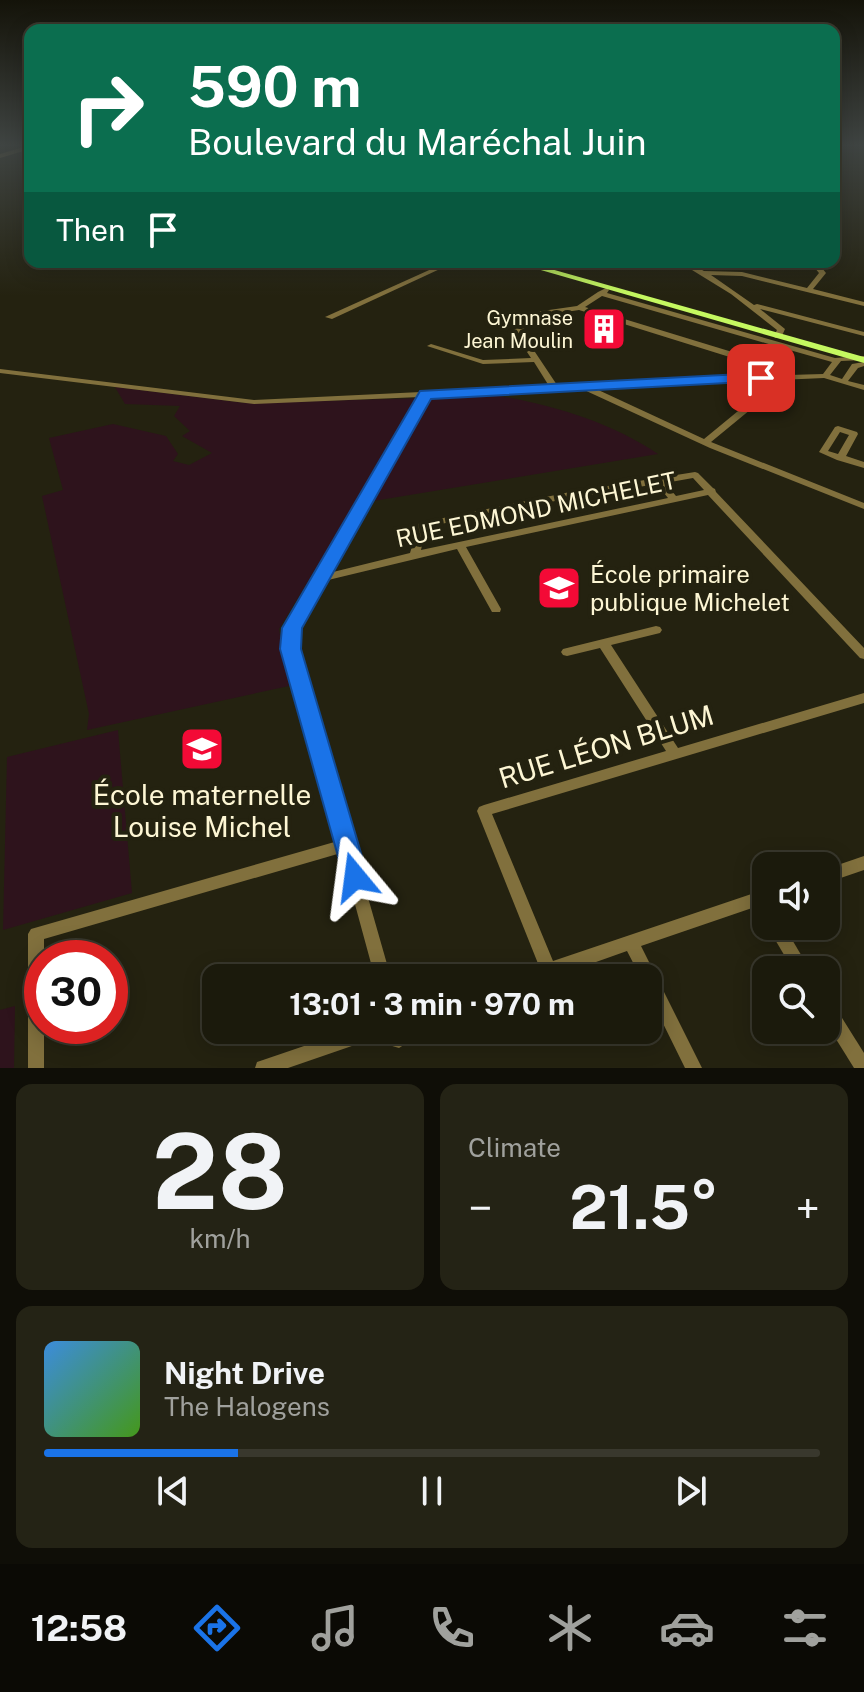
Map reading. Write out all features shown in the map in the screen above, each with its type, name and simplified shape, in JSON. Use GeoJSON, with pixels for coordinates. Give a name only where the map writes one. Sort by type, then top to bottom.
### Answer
{"type":"FeatureCollection","features":[{"type":"Feature","properties":{"kind":"main road"},"geometry":{"type":"LineString","coordinates":[[535,268],[605,291],[693,312],[860,360]]}},
{"type":"Feature","properties":{"kind":"street"},"geometry":{"type":"LineString","coordinates":[[329,317],[439,268]]}},
{"type":"Feature","properties":{"kind":"street"},"geometry":{"type":"LineString","coordinates":[[695,268],[781,329],[751,377]]}},
{"type":"Feature","properties":{"kind":"street"},"geometry":{"type":"LineString","coordinates":[[809,290],[823,273],[818,268]]}},
{"type":"Feature","properties":{"kind":"street"},"geometry":{"type":"LineString","coordinates":[[705,273],[742,274],[864,304]]}},
{"type":"Feature","properties":{"kind":"street"},"geometry":{"type":"LineString","coordinates":[[579,308],[605,291],[778,337]]}},
{"type":"Feature","properties":{"kind":"street"},"geometry":{"type":"LineString","coordinates":[[751,305],[864,334]]}},
{"type":"Feature","properties":{"kind":"street"},"geometry":{"type":"LineString","coordinates":[[555,388],[517,331],[538,314],[579,308],[728,352],[739,357],[751,377],[755,396],[748,410],[705,442]]}},
{"type":"Feature","properties":{"kind":"street"},"geometry":{"type":"LineString","coordinates":[[431,346],[483,362],[537,360]]}},
{"type":"Feature","properties":{"kind":"street"},"geometry":{"type":"LineString","coordinates":[[825,376],[836,355]]}},
{"type":"Feature","properties":{"kind":"street"},"geometry":{"type":"LineString","coordinates":[[844,381],[860,360]]}},
{"type":"Feature","properties":{"kind":"street"},"geometry":{"type":"LineString","coordinates":[[0,371],[254,402],[751,377],[825,376],[864,388]]}},
{"type":"Feature","properties":{"kind":"street"},"geometry":{"type":"LineString","coordinates":[[582,386],[705,442],[864,506]]}},
{"type":"Feature","properties":{"kind":"street"},"geometry":{"type":"LineString","coordinates":[[379,964],[291,649],[292,628],[426,394]]}},
{"type":"Feature","properties":{"kind":"street"},"geometry":{"type":"LineString","coordinates":[[840,458],[864,465]]}},
{"type":"Feature","properties":{"kind":"street"},"geometry":{"type":"LineString","coordinates":[[415,555],[422,525],[587,490],[695,475],[864,655]]}},
{"type":"Feature","properties":{"kind":"street"},"geometry":{"type":"LineString","coordinates":[[659,481],[674,499]]}},
{"type":"Feature","properties":{"kind":"street","name":"RUE EDMOND MICHELET"},"geometry":{"type":"LineString","coordinates":[[323,578],[712,491]]}},
{"type":"Feature","properties":{"kind":"street"},"geometry":{"type":"LineString","coordinates":[[460,545],[496,609]]}},
{"type":"Feature","properties":{"kind":"street"},"geometry":{"type":"LineString","coordinates":[[567,652],[656,630]]}},
{"type":"Feature","properties":{"kind":"street"},"geometry":{"type":"LineString","coordinates":[[603,643],[674,753]]}},
{"type":"Feature","properties":{"kind":"street","name":"RUE LÉON BLUM"},"geometry":{"type":"LineString","coordinates":[[546,964],[484,811],[864,698]]}},
{"type":"Feature","properties":{"kind":"street"},"geometry":{"type":"LineString","coordinates":[[36,1068],[36,934],[346,845]]}},
{"type":"Feature","properties":{"kind":"street"},"geometry":{"type":"LineString","coordinates":[[840,871],[864,863]]}},
{"type":"Feature","properties":{"kind":"street"},"geometry":{"type":"LineString","coordinates":[[569,964],[752,905]]}},
{"type":"Feature","properties":{"kind":"street"},"geometry":{"type":"LineString","coordinates":[[631,942],[694,1068]]}},
{"type":"Feature","properties":{"kind":"street"},"geometry":{"type":"LineString","coordinates":[[840,1030],[864,1068]]}},
{"type":"Feature","properties":{"kind":"street"},"geometry":{"type":"LineString","coordinates":[[263,1068],[334,1044]]}},
{"type":"Feature","properties":{"kind":"shaded area"},"geometry":{"type":"Polygon","coordinates":[[[115,387],[245,403],[499,396],[541,404],[602,424],[658,454],[355,504],[279,629],[289,686],[87,730],[89,714],[42,496],[63,490],[49,438],[113,424],[166,436],[178,454],[173,461],[189,465],[212,453],[182,436],[190,431],[174,416],[180,406],[125,404],[115,387]]]}},
{"type":"Feature","properties":{"kind":"shaded area"},"geometry":{"type":"Polygon","coordinates":[[[118,730],[132,893],[3,930],[7,757],[118,730]]]}},
{"type":"Feature","properties":{"kind":"shaded area"},"geometry":{"type":"Polygon","coordinates":[[[15,1006],[14,1068],[0,1068],[0,1010],[15,1006]]]}},
{"type":"Feature","properties":{"kind":"building"},"geometry":{"type":"Polygon","coordinates":[[[601,314],[615,318],[603,328],[589,324],[601,314]]]}},
{"type":"Feature","properties":{"kind":"place","name":"Gymnase Jean Moulin"},"geometry":{"type":"Point","coordinates":[604,329]}},
{"type":"Feature","properties":{"kind":"place","name":"École primaire publique Michelet"},"geometry":{"type":"Point","coordinates":[559,588]}},
{"type":"Feature","properties":{"kind":"place","name":"École maternelle Louise Michel"},"geometry":{"type":"Point","coordinates":[202,749]}},
{"type":"Feature","properties":{"kind":"route"},"geometry":{"type":"LineString","coordinates":[[355,877],[291,649],[292,628],[426,394],[761,378]]}}]}
